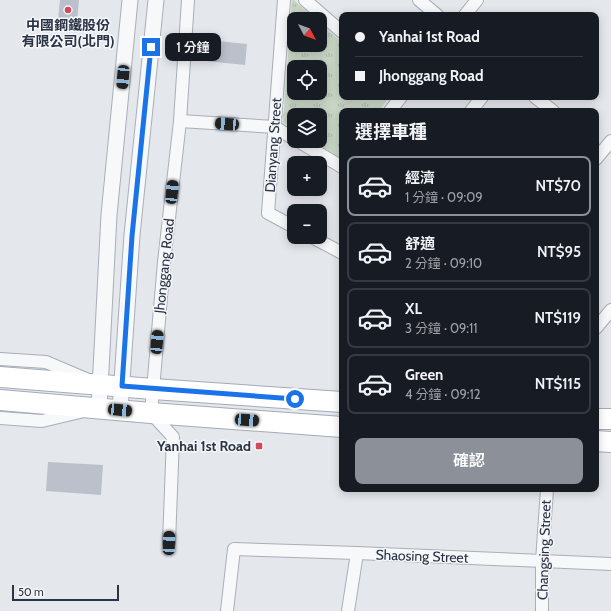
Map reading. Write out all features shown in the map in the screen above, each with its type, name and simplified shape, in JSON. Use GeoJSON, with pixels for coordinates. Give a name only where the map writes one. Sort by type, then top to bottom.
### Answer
{"type":"FeatureCollection","features":[{"type":"Feature","properties":{"kind":"main road"},"geometry":{"type":"LineString","coordinates":[[0,377],[339,402]]}},
{"type":"Feature","properties":{"kind":"main road"},"geometry":{"type":"LineString","coordinates":[[0,400],[339,427]]}},
{"type":"Feature","properties":{"kind":"main road"},"geometry":{"type":"LineString","coordinates":[[599,419],[611,419]]}},
{"type":"Feature","properties":{"kind":"main road"},"geometry":{"type":"LineString","coordinates":[[599,441],[611,442]]}},
{"type":"Feature","properties":{"kind":"street"},"geometry":{"type":"LineString","coordinates":[[0,418],[42,421],[99,408],[109,215],[130,0]]}},
{"type":"Feature","properties":{"kind":"street"},"geometry":{"type":"LineString","coordinates":[[120,410],[132,236],[156,0]]}},
{"type":"Feature","properties":{"kind":"street","name":"Jhonggang Road"},"geometry":{"type":"LineString","coordinates":[[151,412],[164,262],[180,120],[188,0]]}},
{"type":"Feature","properties":{"kind":"street","name":"Dianyang Street"},"geometry":{"type":"LineString","coordinates":[[284,0],[268,213],[287,223]]}},
{"type":"Feature","properties":{"kind":"street"},"geometry":{"type":"LineString","coordinates":[[305,0],[339,29]]}},
{"type":"Feature","properties":{"kind":"street"},"geometry":{"type":"LineString","coordinates":[[419,0],[433,12]]}},
{"type":"Feature","properties":{"kind":"street"},"geometry":{"type":"LineString","coordinates":[[468,12],[478,0]]}},
{"type":"Feature","properties":{"kind":"street"},"geometry":{"type":"LineString","coordinates":[[392,108],[399,100]]}},
{"type":"Feature","properties":{"kind":"street"},"geometry":{"type":"LineString","coordinates":[[473,108],[480,100]]}},
{"type":"Feature","properties":{"kind":"street"},"geometry":{"type":"LineString","coordinates":[[539,100],[549,108]]}},
{"type":"Feature","properties":{"kind":"street"},"geometry":{"type":"LineString","coordinates":[[180,120],[275,127],[287,135]]}},
{"type":"Feature","properties":{"kind":"street"},"geometry":{"type":"LineString","coordinates":[[601,154],[611,141]]}},
{"type":"Feature","properties":{"kind":"street"},"geometry":{"type":"LineString","coordinates":[[310,148],[339,165]]}},
{"type":"Feature","properties":{"kind":"street"},"geometry":{"type":"LineString","coordinates":[[325,244],[339,251]]}},
{"type":"Feature","properties":{"kind":"street"},"geometry":{"type":"LineString","coordinates":[[599,324],[611,310]]}},
{"type":"Feature","properties":{"kind":"street"},"geometry":{"type":"LineString","coordinates":[[0,359],[46,362],[100,385]]}},
{"type":"Feature","properties":{"kind":"street"},"geometry":{"type":"LineString","coordinates":[[151,412],[173,437],[169,543]]}},
{"type":"Feature","properties":{"kind":"street","name":"Changsing Street"},"geometry":{"type":"LineString","coordinates":[[542,611],[542,561],[547,492]]}},
{"type":"Feature","properties":{"kind":"street","name":"Shaosing Street"},"geometry":{"type":"LineString","coordinates":[[227,611],[234,549],[611,564]]}},
{"type":"Feature","properties":{"kind":"street"},"geometry":{"type":"LineString","coordinates":[[348,611],[357,553]]}},
{"type":"Feature","properties":{"kind":"green space"},"geometry":{"type":"Polygon","coordinates":[[[292,0],[294,0],[307,12],[291,12],[292,0]]]}},
{"type":"Feature","properties":{"kind":"green space"},"geometry":{"type":"Polygon","coordinates":[[[327,29],[339,40],[339,100],[387,100],[381,108],[339,108],[339,158],[324,148],[327,148],[327,108],[287,108],[287,125],[283,122],[287,68],[287,100],[327,100],[327,60],[288,60],[288,52],[327,52],[327,29]]]}},
{"type":"Feature","properties":{"kind":"building","name":"中國鋼鐵股份 有限公司(北門)"},"geometry":{"type":"Polygon","coordinates":[[[60,0],[79,0],[77,21],[58,20],[60,0]]]}},
{"type":"Feature","properties":{"kind":"building"},"geometry":{"type":"Polygon","coordinates":[[[198,39],[247,44],[245,65],[196,60],[198,39]]]}},
{"type":"Feature","properties":{"kind":"building"},"geometry":{"type":"Polygon","coordinates":[[[48,462],[103,465],[101,495],[46,491],[48,462]]]}},
{"type":"Feature","properties":{"kind":"place","name":"中國鋼鐵股份 有限公司(北門)"},"geometry":{"type":"Point","coordinates":[68,10]}},
{"type":"Feature","properties":{"kind":"place","name":"Yanhai 1st Road"},"geometry":{"type":"Point","coordinates":[259,446]}},
{"type":"Feature","properties":{"kind":"route"},"geometry":{"type":"LineString","coordinates":[[151,47],[132,236],[122,386],[295,399]]}}]}
